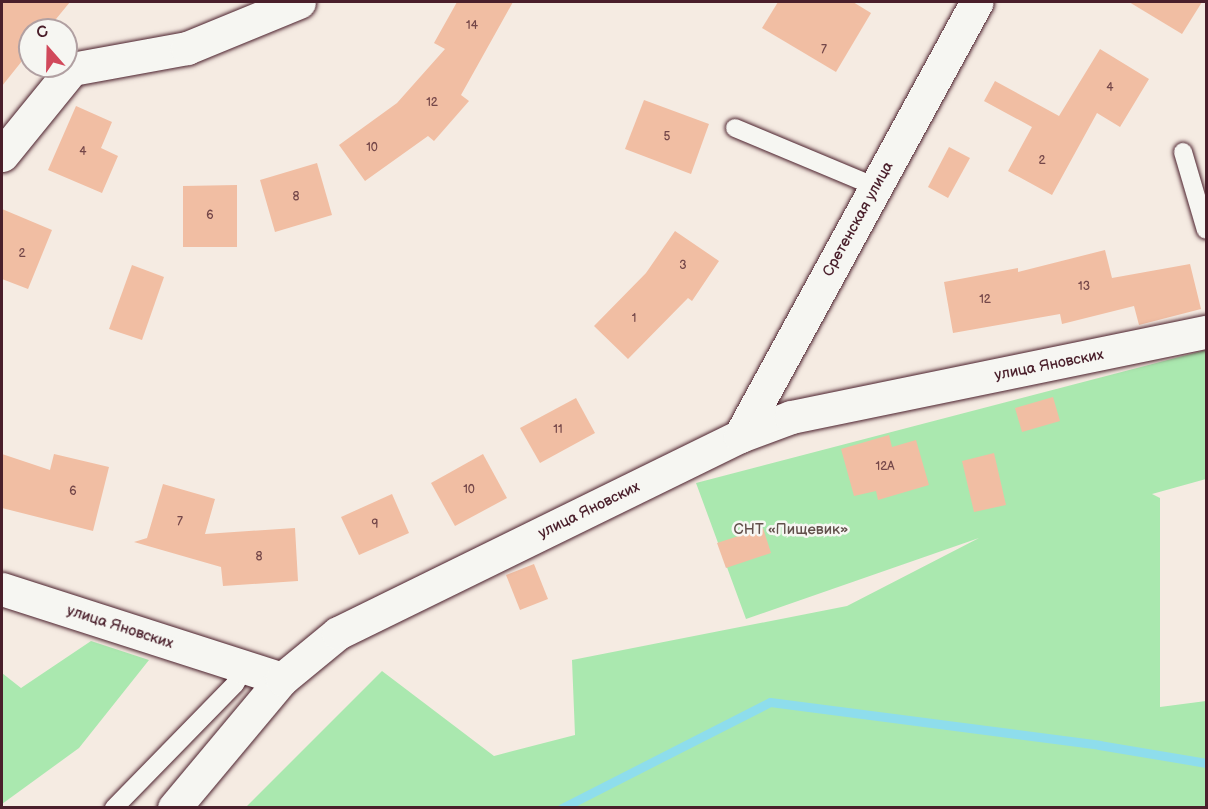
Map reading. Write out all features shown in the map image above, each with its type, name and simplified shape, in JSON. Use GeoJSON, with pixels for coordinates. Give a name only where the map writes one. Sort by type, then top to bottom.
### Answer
{"type":"FeatureCollection","features":[{"type":"Feature","properties":{"kind":"street"},"geometry":{"type":"LineString","coordinates":[[2,154],[72,69],[186,48],[272,16],[299,2]]}},
{"type":"Feature","properties":{"kind":"street","name":"Сретенская улица"},"geometry":{"type":"LineString","coordinates":[[740,436],[977,2]]}},
{"type":"Feature","properties":{"kind":"street","name":"улица Яновских"},"geometry":{"type":"LineString","coordinates":[[2,590],[282,679],[338,633],[740,436],[791,417],[1206,332]]}},
{"type":"Feature","properties":{"kind":"street"},"geometry":{"type":"LineString","coordinates":[[174,807],[282,679]]}},
{"type":"Feature","properties":{"kind":"lane"},"geometry":{"type":"LineString","coordinates":[[735,128],[876,187]]}},
{"type":"Feature","properties":{"kind":"lane"},"geometry":{"type":"LineString","coordinates":[[1183,152],[1206,230]]}},
{"type":"Feature","properties":{"kind":"lane"},"geometry":{"type":"LineString","coordinates":[[114,807],[235,684],[245,667]]}},
{"type":"Feature","properties":{"kind":"green space","name":"СНТ «Пищевик»"},"geometry":{"type":"Polygon","coordinates":[[[1206,350],[1206,479],[1152,494],[1160,498],[1160,707],[1206,701],[1206,807],[245,808],[382,671],[494,756],[575,735],[572,660],[847,606],[979,538],[746,619],[696,483],[1206,350]]]}},
{"type":"Feature","properties":{"kind":"green space"},"geometry":{"type":"Polygon","coordinates":[[[91,641],[149,660],[79,748],[2,804],[2,673],[21,688],[91,641]]]}},
{"type":"Feature","properties":{"kind":"building"},"geometry":{"type":"Polygon","coordinates":[[[2,2],[70,2],[57,18],[18,18],[18,66],[2,86],[2,2]]]}},
{"type":"Feature","properties":{"kind":"building"},"geometry":{"type":"Polygon","coordinates":[[[457,2],[513,2],[461,95],[469,101],[434,141],[428,136],[365,181],[339,145],[397,103],[445,49],[434,43],[457,2]]]}},
{"type":"Feature","properties":{"kind":"building"},"geometry":{"type":"Polygon","coordinates":[[[778,2],[853,2],[871,13],[836,72],[762,28],[778,2]]]}},
{"type":"Feature","properties":{"kind":"building"},"geometry":{"type":"Polygon","coordinates":[[[1129,2],[1202,2],[1182,34],[1129,2]]]}},
{"type":"Feature","properties":{"kind":"building"},"geometry":{"type":"Polygon","coordinates":[[[1100,49],[1149,79],[1120,127],[1097,113],[1052,195],[1008,171],[1032,127],[984,101],[995,81],[1059,116],[1100,49]]]}},
{"type":"Feature","properties":{"kind":"building"},"geometry":{"type":"Polygon","coordinates":[[[644,100],[709,124],[691,174],[625,149],[644,100]]]}},
{"type":"Feature","properties":{"kind":"building"},"geometry":{"type":"Polygon","coordinates":[[[76,106],[112,122],[101,148],[118,156],[102,193],[48,170],[76,106]]]}},
{"type":"Feature","properties":{"kind":"building"},"geometry":{"type":"Polygon","coordinates":[[[949,147],[970,158],[948,198],[928,187],[949,147]]]}},
{"type":"Feature","properties":{"kind":"building"},"geometry":{"type":"Polygon","coordinates":[[[317,163],[332,215],[275,232],[260,180],[317,163]]]}},
{"type":"Feature","properties":{"kind":"building"},"geometry":{"type":"Polygon","coordinates":[[[237,185],[237,247],[183,247],[183,186],[237,185]]]}},
{"type":"Feature","properties":{"kind":"building"},"geometry":{"type":"Polygon","coordinates":[[[2,209],[52,230],[28,289],[2,279],[2,209]]]}},
{"type":"Feature","properties":{"kind":"building"},"geometry":{"type":"Polygon","coordinates":[[[675,231],[719,261],[692,301],[688,298],[628,359],[594,326],[646,273],[675,231]]]}},
{"type":"Feature","properties":{"kind":"building"},"geometry":{"type":"Polygon","coordinates":[[[1105,250],[1112,278],[1190,264],[1201,309],[1139,325],[1134,306],[1062,324],[1060,314],[953,333],[944,282],[1018,268],[1018,272],[1105,250]]]}},
{"type":"Feature","properties":{"kind":"building"},"geometry":{"type":"Polygon","coordinates":[[[132,265],[164,277],[142,340],[109,329],[132,265]]]}},
{"type":"Feature","properties":{"kind":"building"},"geometry":{"type":"Polygon","coordinates":[[[1053,397],[1060,421],[1022,432],[1015,408],[1053,397]]]}},
{"type":"Feature","properties":{"kind":"building"},"geometry":{"type":"Polygon","coordinates":[[[576,398],[595,433],[540,463],[520,428],[576,398]]]}},
{"type":"Feature","properties":{"kind":"building"},"geometry":{"type":"Polygon","coordinates":[[[889,435],[892,447],[916,440],[929,485],[878,500],[876,491],[854,496],[841,449],[889,435]]]}},
{"type":"Feature","properties":{"kind":"building"},"geometry":{"type":"Polygon","coordinates":[[[994,453],[1006,505],[974,512],[962,461],[994,453]]]}},
{"type":"Feature","properties":{"kind":"building"},"geometry":{"type":"Polygon","coordinates":[[[2,454],[50,470],[54,454],[109,467],[93,531],[2,508],[2,454]]]}},
{"type":"Feature","properties":{"kind":"building"},"geometry":{"type":"Polygon","coordinates":[[[483,454],[507,498],[455,526],[431,483],[483,454]]]}},
{"type":"Feature","properties":{"kind":"building"},"geometry":{"type":"Polygon","coordinates":[[[163,484],[215,499],[205,534],[295,528],[298,581],[223,586],[221,567],[134,542],[147,538],[163,484]]]}},
{"type":"Feature","properties":{"kind":"building"},"geometry":{"type":"Polygon","coordinates":[[[392,494],[409,533],[359,555],[341,517],[392,494]]]}},
{"type":"Feature","properties":{"kind":"building"},"geometry":{"type":"Polygon","coordinates":[[[763,528],[771,553],[726,568],[717,543],[763,528]]]}},
{"type":"Feature","properties":{"kind":"building"},"geometry":{"type":"Polygon","coordinates":[[[534,564],[548,599],[520,610],[506,575],[534,564]]]}},
{"type":"Feature","properties":{"kind":"waterway"},"geometry":{"type":"LineString","coordinates":[[562,808],[770,702],[1099,745],[1206,763]]}}]}
